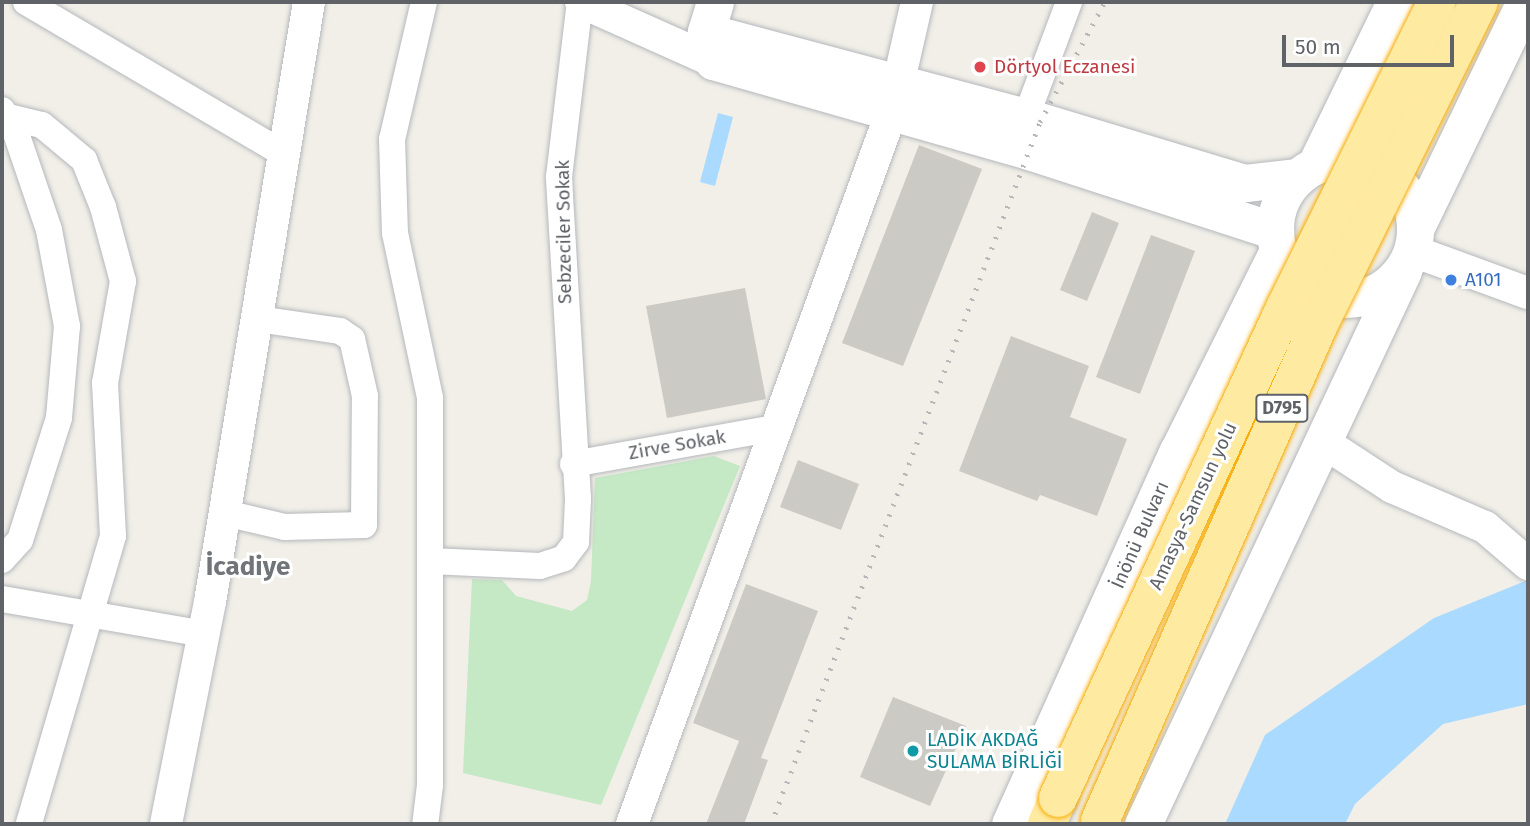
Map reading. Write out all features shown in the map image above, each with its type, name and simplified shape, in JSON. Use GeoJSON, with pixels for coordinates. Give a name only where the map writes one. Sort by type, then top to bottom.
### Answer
{"type":"FeatureCollection","features":[{"type":"Feature","properties":{"kind":"highway","name":"Amasya-Samsun yolu"},"geometry":{"type":"LineString","coordinates":[[1052,811],[1279,321],[1437,2]]}},
{"type":"Feature","properties":{"kind":"highway","name":"Amasya-Samsun yolu"},"geometry":{"type":"LineString","coordinates":[[1099,823],[1319,324],[1479,2]]}},
{"type":"Feature","properties":{"kind":"main road"},"geometry":{"type":"LineString","coordinates":[[1143,824],[1410,250],[1518,44],[1525,2]]}},
{"type":"Feature","properties":{"kind":"main road"},"geometry":{"type":"LineString","coordinates":[[1276,240],[1282,202],[1307,172],[1389,5]]}},
{"type":"Feature","properties":{"kind":"main road"},"geometry":{"type":"LineString","coordinates":[[711,32],[895,97],[1276,240],[1304,286],[1345,300],[1367,296],[1410,250],[1412,205],[1400,185],[1382,169],[1360,161],[1337,160],[1307,172],[1245,183],[1026,117],[895,97]]}},
{"type":"Feature","properties":{"kind":"main road","name":"İnönü Bulvarı"},"geometry":{"type":"LineString","coordinates":[[1010,824],[1276,240]]}},
{"type":"Feature","properties":{"kind":"street"},"geometry":{"type":"LineString","coordinates":[[26,2],[286,155]]}},
{"type":"Feature","properties":{"kind":"street"},"geometry":{"type":"LineString","coordinates":[[166,824],[204,634],[286,155],[309,2]]}},
{"type":"Feature","properties":{"kind":"street"},"geometry":{"type":"LineString","coordinates":[[424,2],[391,139],[395,233],[430,398],[430,785],[425,824]]}},
{"type":"Feature","properties":{"kind":"street"},"geometry":{"type":"LineString","coordinates":[[581,2],[711,32]]}},
{"type":"Feature","properties":{"kind":"street","name":"Sebzeciler Sokak"},"geometry":{"type":"LineString","coordinates":[[430,561],[540,566],[564,558],[576,542],[559,177],[581,2]]}},
{"type":"Feature","properties":{"kind":"street"},"geometry":{"type":"LineString","coordinates":[[632,824],[780,427],[895,97],[917,2]]}},
{"type":"Feature","properties":{"kind":"street"},"geometry":{"type":"LineString","coordinates":[[1026,117],[1069,2]]}},
{"type":"Feature","properties":{"kind":"street"},"geometry":{"type":"LineString","coordinates":[[2,560],[20,540],[59,418],[67,326],[49,230],[16,133],[4,113]]}},
{"type":"Feature","properties":{"kind":"street"},"geometry":{"type":"LineString","coordinates":[[4,113],[42,125],[84,160],[103,207],[123,281],[105,383],[113,536],[88,614],[29,824]]}},
{"type":"Feature","properties":{"kind":"street"},"geometry":{"type":"LineString","coordinates":[[1410,250],[1528,293]]}},
{"type":"Feature","properties":{"kind":"street"},"geometry":{"type":"LineString","coordinates":[[225,513],[285,527],[364,525],[365,396],[352,339],[340,331],[258,319]]}},
{"type":"Feature","properties":{"kind":"street","name":"Zirve Sokak"},"geometry":{"type":"LineString","coordinates":[[573,464],[780,427]]}},
{"type":"Feature","properties":{"kind":"street"},"geometry":{"type":"LineString","coordinates":[[1323,442],[1392,487],[1485,527],[1528,564]]}},
{"type":"Feature","properties":{"kind":"street"},"geometry":{"type":"LineString","coordinates":[[2,600],[204,634]]}},
{"type":"Feature","properties":{"kind":"green space"},"geometry":{"type":"Polygon","coordinates":[[[714,456],[740,466],[601,805],[463,773],[472,579],[502,580],[516,596],[572,611],[587,600],[591,581],[595,478],[714,456]]]}},
{"type":"Feature","properties":{"kind":"water"},"geometry":{"type":"Polygon","coordinates":[[[718,113],[733,117],[715,186],[700,182],[718,113]]]}},
{"type":"Feature","properties":{"kind":"water"},"geometry":{"type":"Polygon","coordinates":[[[1528,580],[1528,704],[1443,724],[1355,804],[1345,824],[1225,824],[1265,735],[1434,618],[1528,580]]]}},
{"type":"Feature","properties":{"kind":"building"},"geometry":{"type":"Polygon","coordinates":[[[919,145],[982,169],[903,366],[842,343],[919,145]]]}},
{"type":"Feature","properties":{"kind":"building"},"geometry":{"type":"Polygon","coordinates":[[[1092,212],[1119,223],[1087,301],[1060,290],[1092,212]]]}},
{"type":"Feature","properties":{"kind":"building"},"geometry":{"type":"Polygon","coordinates":[[[1151,235],[1195,251],[1140,394],[1096,377],[1151,235]]]}},
{"type":"Feature","properties":{"kind":"building"},"geometry":{"type":"Polygon","coordinates":[[[745,288],[766,399],[667,418],[646,306],[745,288]]]}},
{"type":"Feature","properties":{"kind":"building"},"geometry":{"type":"Polygon","coordinates":[[[1011,336],[1089,366],[1070,417],[1127,439],[1097,516],[1040,495],[1037,501],[959,471],[1011,336]]]}},
{"type":"Feature","properties":{"kind":"building"},"geometry":{"type":"Polygon","coordinates":[[[798,460],[859,484],[841,530],[780,507],[798,460]]]}},
{"type":"Feature","properties":{"kind":"building"},"geometry":{"type":"Polygon","coordinates":[[[746,584],[818,611],[761,758],[768,760],[744,824],[706,824],[739,741],[693,723],[746,584]]]}},
{"type":"Feature","properties":{"kind":"building","name":"LADİK AKDAĞ SULAMA BİRLİĞİ"},"geometry":{"type":"Polygon","coordinates":[[[893,697],[966,726],[930,806],[860,777],[893,697]]]}},
{"type":"Feature","properties":{"kind":"railway"},"geometry":{"type":"LineString","coordinates":[[771,824],[1040,122],[1105,2]]}},
{"type":"Feature","properties":{"kind":"place","name":"Dörtyol Eczanesi"},"geometry":{"type":"Point","coordinates":[980,67]}},
{"type":"Feature","properties":{"kind":"place","name":"A101"},"geometry":{"type":"Point","coordinates":[1451,280]}},
{"type":"Feature","properties":{"kind":"place","name":"LADİK AKDAĞ SULAMA BİRLİĞİ"},"geometry":{"type":"Point","coordinates":[913,751]}},
{"type":"Feature","properties":{"kind":"district","name":"İcadiye"},"geometry":{"type":"Point","coordinates":[248,567]}}]}
